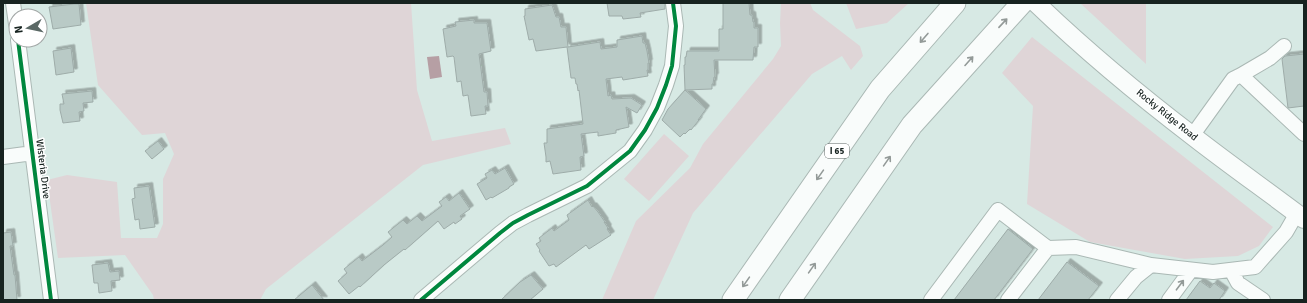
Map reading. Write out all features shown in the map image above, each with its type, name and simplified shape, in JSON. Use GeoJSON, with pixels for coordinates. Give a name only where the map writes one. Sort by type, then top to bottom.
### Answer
{"type":"FeatureCollection","features":[{"type":"Feature","properties":{"kind":"highway"},"geometry":{"type":"LineString","coordinates":[[790,300],[912,125],[1022,3]]}},
{"type":"Feature","properties":{"kind":"highway","name":"I 65"},"geometry":{"type":"LineString","coordinates":[[733,300],[880,89],[952,6]]}},
{"type":"Feature","properties":{"kind":"main road","name":"Rocky Ridge Road"},"geometry":{"type":"LineString","coordinates":[[1036,3],[1075,40],[1192,136],[1300,216]]}},
{"type":"Feature","properties":{"kind":"street"},"geometry":{"type":"LineString","coordinates":[[422,300],[500,232],[528,215],[587,186],[630,151],[646,130],[657,108],[672,66],[676,26],[674,3]]}},
{"type":"Feature","properties":{"kind":"street"},"geometry":{"type":"LineString","coordinates":[[1192,136],[1233,79],[1270,58],[1284,46]]}},
{"type":"Feature","properties":{"kind":"street","name":"Wisteria Drive"},"geometry":{"type":"LineString","coordinates":[[19,48],[51,300]]}},
{"type":"Feature","properties":{"kind":"street"},"geometry":{"type":"LineString","coordinates":[[1241,75],[1304,134]]}},
{"type":"Feature","properties":{"kind":"street"},"geometry":{"type":"LineString","coordinates":[[3,157],[33,153]]}},
{"type":"Feature","properties":{"kind":"street"},"geometry":{"type":"LineString","coordinates":[[931,300],[998,210],[1048,248],[1076,247],[1151,265],[1213,272],[1255,267],[1300,216]]}},
{"type":"Feature","properties":{"kind":"street"},"geometry":{"type":"LineString","coordinates":[[1008,300],[1048,248]]}},
{"type":"Feature","properties":{"kind":"street"},"geometry":{"type":"LineString","coordinates":[[1117,300],[1136,277],[1151,265]]}},
{"type":"Feature","properties":{"kind":"street"},"geometry":{"type":"LineString","coordinates":[[1169,300],[1191,270]]}},
{"type":"Feature","properties":{"kind":"street"},"geometry":{"type":"LineString","coordinates":[[1230,270],[1238,283],[1263,300]]}},
{"type":"Feature","properties":{"kind":"shaded area"},"geometry":{"type":"Polygon","coordinates":[[[86,3],[411,3],[417,90],[432,141],[505,128],[511,144],[423,165],[266,289],[260,300],[154,300],[153,295],[125,255],[58,258],[47,180],[67,175],[117,182],[121,238],[157,238],[163,224],[163,179],[174,154],[165,133],[142,135],[98,85],[86,3]]]}},
{"type":"Feature","properties":{"kind":"shaded area"},"geometry":{"type":"Polygon","coordinates":[[[781,3],[810,3],[813,10],[860,46],[863,56],[851,70],[842,56],[812,74],[693,213],[653,300],[602,300],[636,221],[690,168],[703,144],[773,59],[781,46],[781,3]]]}},
{"type":"Feature","properties":{"kind":"shaded area"},"geometry":{"type":"Polygon","coordinates":[[[846,3],[909,3],[887,23],[856,29],[846,3]]]}},
{"type":"Feature","properties":{"kind":"shaded area"},"geometry":{"type":"Polygon","coordinates":[[[1080,3],[1146,3],[1146,64],[1080,3]]]}},
{"type":"Feature","properties":{"kind":"shaded area"},"geometry":{"type":"Polygon","coordinates":[[[1032,37],[1273,227],[1259,246],[1238,256],[1185,259],[1090,242],[1027,204],[1033,106],[1002,73],[1032,37]]]}},
{"type":"Feature","properties":{"kind":"shaded area"},"geometry":{"type":"Polygon","coordinates":[[[439,56],[442,77],[430,79],[427,57],[439,56]]]}},
{"type":"Feature","properties":{"kind":"shaded area"},"geometry":{"type":"Polygon","coordinates":[[[664,134],[689,156],[649,201],[624,179],[664,134]]]}},
{"type":"Feature","properties":{"kind":"building"},"geometry":{"type":"Polygon","coordinates":[[[607,3],[665,3],[665,9],[640,13],[641,17],[623,19],[622,16],[609,16],[607,3]]]}},
{"type":"Feature","properties":{"kind":"building"},"geometry":{"type":"Polygon","coordinates":[[[723,3],[749,3],[750,15],[752,15],[754,28],[758,28],[758,47],[754,47],[753,60],[714,60],[715,77],[712,84],[712,89],[685,90],[684,65],[687,51],[719,51],[719,29],[723,29],[723,3]]]}},
{"type":"Feature","properties":{"kind":"building"},"geometry":{"type":"Polygon","coordinates":[[[79,4],[81,25],[53,29],[49,7],[79,4]]]}},
{"type":"Feature","properties":{"kind":"building"},"geometry":{"type":"Polygon","coordinates":[[[552,5],[556,17],[559,17],[561,27],[566,27],[568,47],[600,42],[601,49],[617,47],[617,40],[642,36],[649,63],[647,70],[648,76],[623,80],[622,77],[606,79],[608,96],[611,95],[612,99],[631,98],[642,105],[637,113],[626,107],[629,127],[616,130],[616,133],[598,136],[598,132],[581,134],[584,156],[580,157],[581,170],[553,174],[550,161],[546,162],[544,143],[547,143],[547,129],[583,124],[579,90],[578,91],[575,78],[571,78],[567,47],[536,51],[533,39],[529,40],[524,16],[525,9],[552,5]]]}},
{"type":"Feature","properties":{"kind":"building"},"geometry":{"type":"Polygon","coordinates":[[[474,20],[474,23],[487,23],[491,51],[479,54],[484,92],[487,92],[488,106],[485,106],[486,114],[471,116],[468,95],[463,96],[461,81],[457,82],[454,57],[447,57],[443,29],[456,26],[455,22],[474,20]]]}},
{"type":"Feature","properties":{"kind":"building"},"geometry":{"type":"Polygon","coordinates":[[[71,48],[74,72],[56,75],[53,51],[71,48]]]}},
{"type":"Feature","properties":{"kind":"building"},"geometry":{"type":"Polygon","coordinates":[[[1304,54],[1304,106],[1288,108],[1282,59],[1285,56],[1304,54]]]}},
{"type":"Feature","properties":{"kind":"building"},"geometry":{"type":"Polygon","coordinates":[[[685,90],[706,109],[691,130],[690,129],[680,137],[662,120],[668,109],[685,90]]]}},
{"type":"Feature","properties":{"kind":"building"},"geometry":{"type":"Polygon","coordinates":[[[92,91],[93,102],[83,103],[84,111],[79,112],[80,121],[63,123],[60,110],[60,104],[64,104],[62,94],[92,91]]]}},
{"type":"Feature","properties":{"kind":"building"},"geometry":{"type":"Polygon","coordinates":[[[158,141],[164,149],[152,159],[145,151],[158,141]]]}},
{"type":"Feature","properties":{"kind":"building"},"geometry":{"type":"Polygon","coordinates":[[[505,168],[514,184],[492,198],[491,197],[486,200],[477,184],[487,178],[485,174],[492,170],[495,174],[505,168]]]}},
{"type":"Feature","properties":{"kind":"building"},"geometry":{"type":"Polygon","coordinates":[[[149,186],[155,227],[140,229],[139,219],[135,220],[132,199],[135,198],[134,188],[149,186]]]}},
{"type":"Feature","properties":{"kind":"building"},"geometry":{"type":"Polygon","coordinates":[[[459,193],[470,209],[460,216],[462,219],[455,224],[454,222],[444,229],[438,221],[405,250],[404,249],[384,265],[360,287],[359,286],[349,294],[338,281],[347,273],[344,269],[359,257],[362,261],[392,237],[388,232],[403,220],[407,224],[417,216],[422,221],[442,206],[439,202],[446,197],[449,201],[459,193]]]}},
{"type":"Feature","properties":{"kind":"building"},"geometry":{"type":"Polygon","coordinates":[[[588,200],[605,222],[611,235],[589,249],[586,245],[556,267],[554,264],[549,266],[536,244],[541,241],[539,238],[552,228],[554,231],[569,220],[567,215],[588,200]]]}},
{"type":"Feature","properties":{"kind":"building"},"geometry":{"type":"Polygon","coordinates":[[[1008,229],[1033,249],[994,300],[954,300],[1008,229]]]}},
{"type":"Feature","properties":{"kind":"building"},"geometry":{"type":"Polygon","coordinates":[[[11,232],[13,246],[10,246],[15,275],[17,300],[3,300],[3,233],[11,232]]]}},
{"type":"Feature","properties":{"kind":"building"},"geometry":{"type":"Polygon","coordinates":[[[1067,262],[1099,286],[1088,300],[1038,300],[1067,262]]]}},
{"type":"Feature","properties":{"kind":"building"},"geometry":{"type":"Polygon","coordinates":[[[108,263],[110,272],[119,271],[120,280],[111,281],[112,291],[99,293],[98,283],[94,283],[92,265],[108,263]]]}},
{"type":"Feature","properties":{"kind":"building"},"geometry":{"type":"Polygon","coordinates":[[[531,275],[543,289],[530,300],[501,300],[520,282],[531,275]]]}},
{"type":"Feature","properties":{"kind":"building"},"geometry":{"type":"Polygon","coordinates":[[[1200,281],[1210,288],[1214,283],[1225,291],[1219,300],[1186,300],[1200,281]]]}},
{"type":"Feature","properties":{"kind":"building"},"geometry":{"type":"Polygon","coordinates":[[[312,285],[324,300],[294,300],[312,285]]]}},
{"type":"Feature","properties":{"kind":"cycle path"},"geometry":{"type":"LineString","coordinates":[[421,300],[513,223],[587,186],[630,151],[645,130],[657,108],[672,66],[676,26],[673,3]]}},
{"type":"Feature","properties":{"kind":"cycle path"},"geometry":{"type":"LineString","coordinates":[[19,48],[51,300]]}}]}
